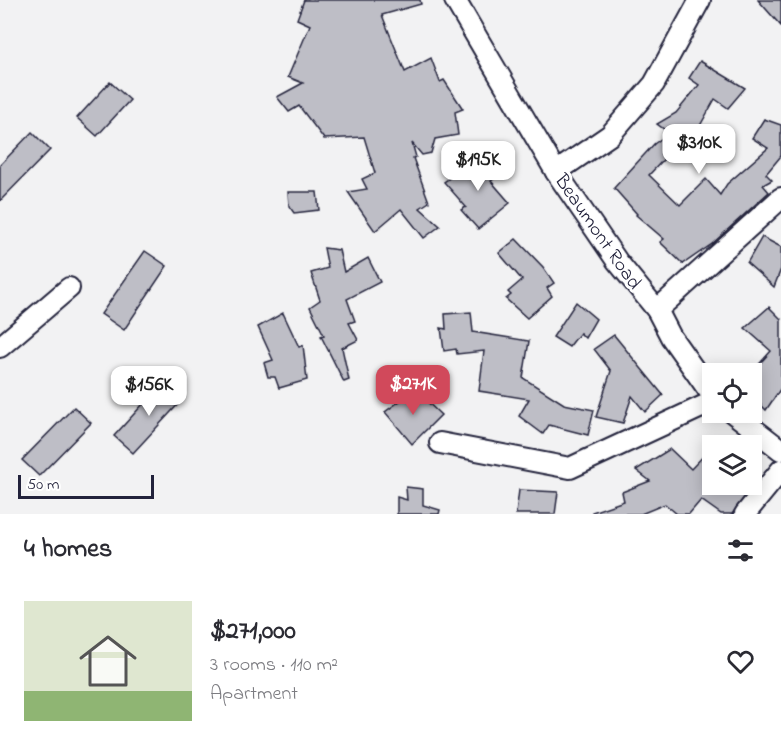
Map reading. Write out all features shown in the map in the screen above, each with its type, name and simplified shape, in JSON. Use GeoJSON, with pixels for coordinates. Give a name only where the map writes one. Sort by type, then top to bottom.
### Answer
{"type":"FeatureCollection","features":[{"type":"Feature","properties":{"kind":"street","name":"Beaumont Road"},"geometry":{"type":"LineString","coordinates":[[455,0],[556,172],[616,261],[657,310],[671,337],[702,381]]}},
{"type":"Feature","properties":{"kind":"street"},"geometry":{"type":"LineString","coordinates":[[556,172],[610,135],[654,84],[700,0]]}},
{"type":"Feature","properties":{"kind":"street"},"geometry":{"type":"LineString","coordinates":[[657,310],[781,198]]}},
{"type":"Feature","properties":{"kind":"street"},"geometry":{"type":"LineString","coordinates":[[0,347],[69,288]]}},
{"type":"Feature","properties":{"kind":"street"},"geometry":{"type":"LineString","coordinates":[[440,444],[570,468],[702,407]]}},
{"type":"Feature","properties":{"kind":"street"},"geometry":{"type":"LineString","coordinates":[[746,423],[781,450]]}},
{"type":"Feature","properties":{"kind":"street"},"geometry":{"type":"LineString","coordinates":[[745,514],[781,470]]}},
{"type":"Feature","properties":{"kind":"building"},"geometry":{"type":"Polygon","coordinates":[[[304,0],[420,0],[421,4],[382,15],[405,72],[431,58],[440,82],[444,80],[463,109],[455,112],[458,135],[435,139],[431,153],[422,155],[412,143],[416,157],[413,158],[429,202],[420,208],[440,226],[424,238],[401,209],[375,231],[348,192],[367,189],[362,179],[375,173],[364,137],[324,139],[299,106],[289,112],[277,97],[303,83],[288,77],[310,25],[297,19],[304,0]]]}},
{"type":"Feature","properties":{"kind":"building"},"geometry":{"type":"Polygon","coordinates":[[[758,0],[781,0],[781,26],[758,0]]]}},
{"type":"Feature","properties":{"kind":"building"},"geometry":{"type":"Polygon","coordinates":[[[700,61],[745,88],[728,108],[715,99],[697,131],[676,146],[649,175],[680,205],[706,179],[720,195],[727,184],[768,148],[752,138],[764,119],[781,125],[781,156],[766,174],[772,180],[763,185],[769,192],[712,244],[683,264],[660,242],[664,239],[636,215],[614,188],[654,144],[669,133],[657,124],[676,113],[699,85],[689,78],[700,61]]]}},
{"type":"Feature","properties":{"kind":"building"},"geometry":{"type":"Polygon","coordinates":[[[110,82],[130,100],[97,136],[77,118],[110,82]]]}},
{"type":"Feature","properties":{"kind":"building"},"geometry":{"type":"Polygon","coordinates":[[[32,132],[50,150],[0,201],[0,165],[32,132]]]}},
{"type":"Feature","properties":{"kind":"building"},"geometry":{"type":"Polygon","coordinates":[[[480,157],[499,175],[491,181],[510,203],[478,229],[461,210],[466,207],[444,182],[480,157]]]}},
{"type":"Feature","properties":{"kind":"building"},"geometry":{"type":"Polygon","coordinates":[[[288,192],[317,192],[319,210],[294,213],[289,206],[288,192]]]}},
{"type":"Feature","properties":{"kind":"building"},"geometry":{"type":"Polygon","coordinates":[[[762,237],[781,247],[781,269],[774,287],[747,263],[762,237]]]}},
{"type":"Feature","properties":{"kind":"building"},"geometry":{"type":"Polygon","coordinates":[[[516,239],[543,267],[554,283],[547,288],[552,296],[527,318],[506,299],[511,295],[508,292],[522,280],[499,253],[516,239]]]}},
{"type":"Feature","properties":{"kind":"building"},"geometry":{"type":"Polygon","coordinates":[[[324,248],[339,250],[344,272],[368,258],[380,282],[347,299],[355,321],[349,323],[358,340],[342,348],[349,380],[344,382],[321,336],[324,335],[310,307],[320,300],[311,273],[328,268],[324,248]]]}},
{"type":"Feature","properties":{"kind":"building"},"geometry":{"type":"Polygon","coordinates":[[[145,251],[167,266],[124,330],[101,314],[145,251]]]}},
{"type":"Feature","properties":{"kind":"building"},"geometry":{"type":"Polygon","coordinates":[[[576,302],[596,319],[585,338],[580,333],[569,347],[553,337],[576,302]]]}},
{"type":"Feature","properties":{"kind":"building"},"geometry":{"type":"Polygon","coordinates":[[[769,307],[781,319],[781,388],[766,410],[762,406],[762,363],[760,363],[771,351],[745,328],[769,307]]]}},
{"type":"Feature","properties":{"kind":"building"},"geometry":{"type":"Polygon","coordinates":[[[471,312],[473,332],[529,341],[523,378],[564,404],[594,410],[588,435],[549,425],[543,434],[519,416],[529,399],[479,391],[484,351],[457,354],[456,349],[444,351],[441,328],[446,329],[445,314],[471,312]]]}},
{"type":"Feature","properties":{"kind":"building"},"geometry":{"type":"Polygon","coordinates":[[[283,313],[299,347],[303,345],[307,380],[279,388],[275,377],[268,377],[264,363],[273,360],[258,327],[283,313]]]}},
{"type":"Feature","properties":{"kind":"building"},"geometry":{"type":"Polygon","coordinates":[[[614,335],[663,395],[645,412],[632,396],[623,423],[596,417],[611,371],[594,349],[614,335]]]}},
{"type":"Feature","properties":{"kind":"building"},"geometry":{"type":"Polygon","coordinates":[[[164,381],[183,399],[133,453],[114,436],[164,381]]]}},
{"type":"Feature","properties":{"kind":"building"},"geometry":{"type":"Polygon","coordinates":[[[415,390],[441,415],[412,444],[385,412],[415,390]]]}},
{"type":"Feature","properties":{"kind":"building"},"geometry":{"type":"Polygon","coordinates":[[[74,407],[91,423],[39,476],[22,460],[74,407]]]}},
{"type":"Feature","properties":{"kind":"building"},"geometry":{"type":"Polygon","coordinates":[[[670,449],[691,469],[702,457],[702,495],[746,495],[732,514],[721,514],[701,500],[689,514],[677,514],[665,504],[641,514],[592,514],[592,512],[624,501],[622,492],[650,481],[636,470],[670,449]]]}},
{"type":"Feature","properties":{"kind":"building"},"geometry":{"type":"Polygon","coordinates":[[[406,487],[423,489],[423,505],[440,510],[439,514],[397,514],[397,497],[407,500],[406,487]]]}},
{"type":"Feature","properties":{"kind":"building"},"geometry":{"type":"Polygon","coordinates":[[[519,490],[558,492],[555,514],[516,514],[519,490]]]}}]}
